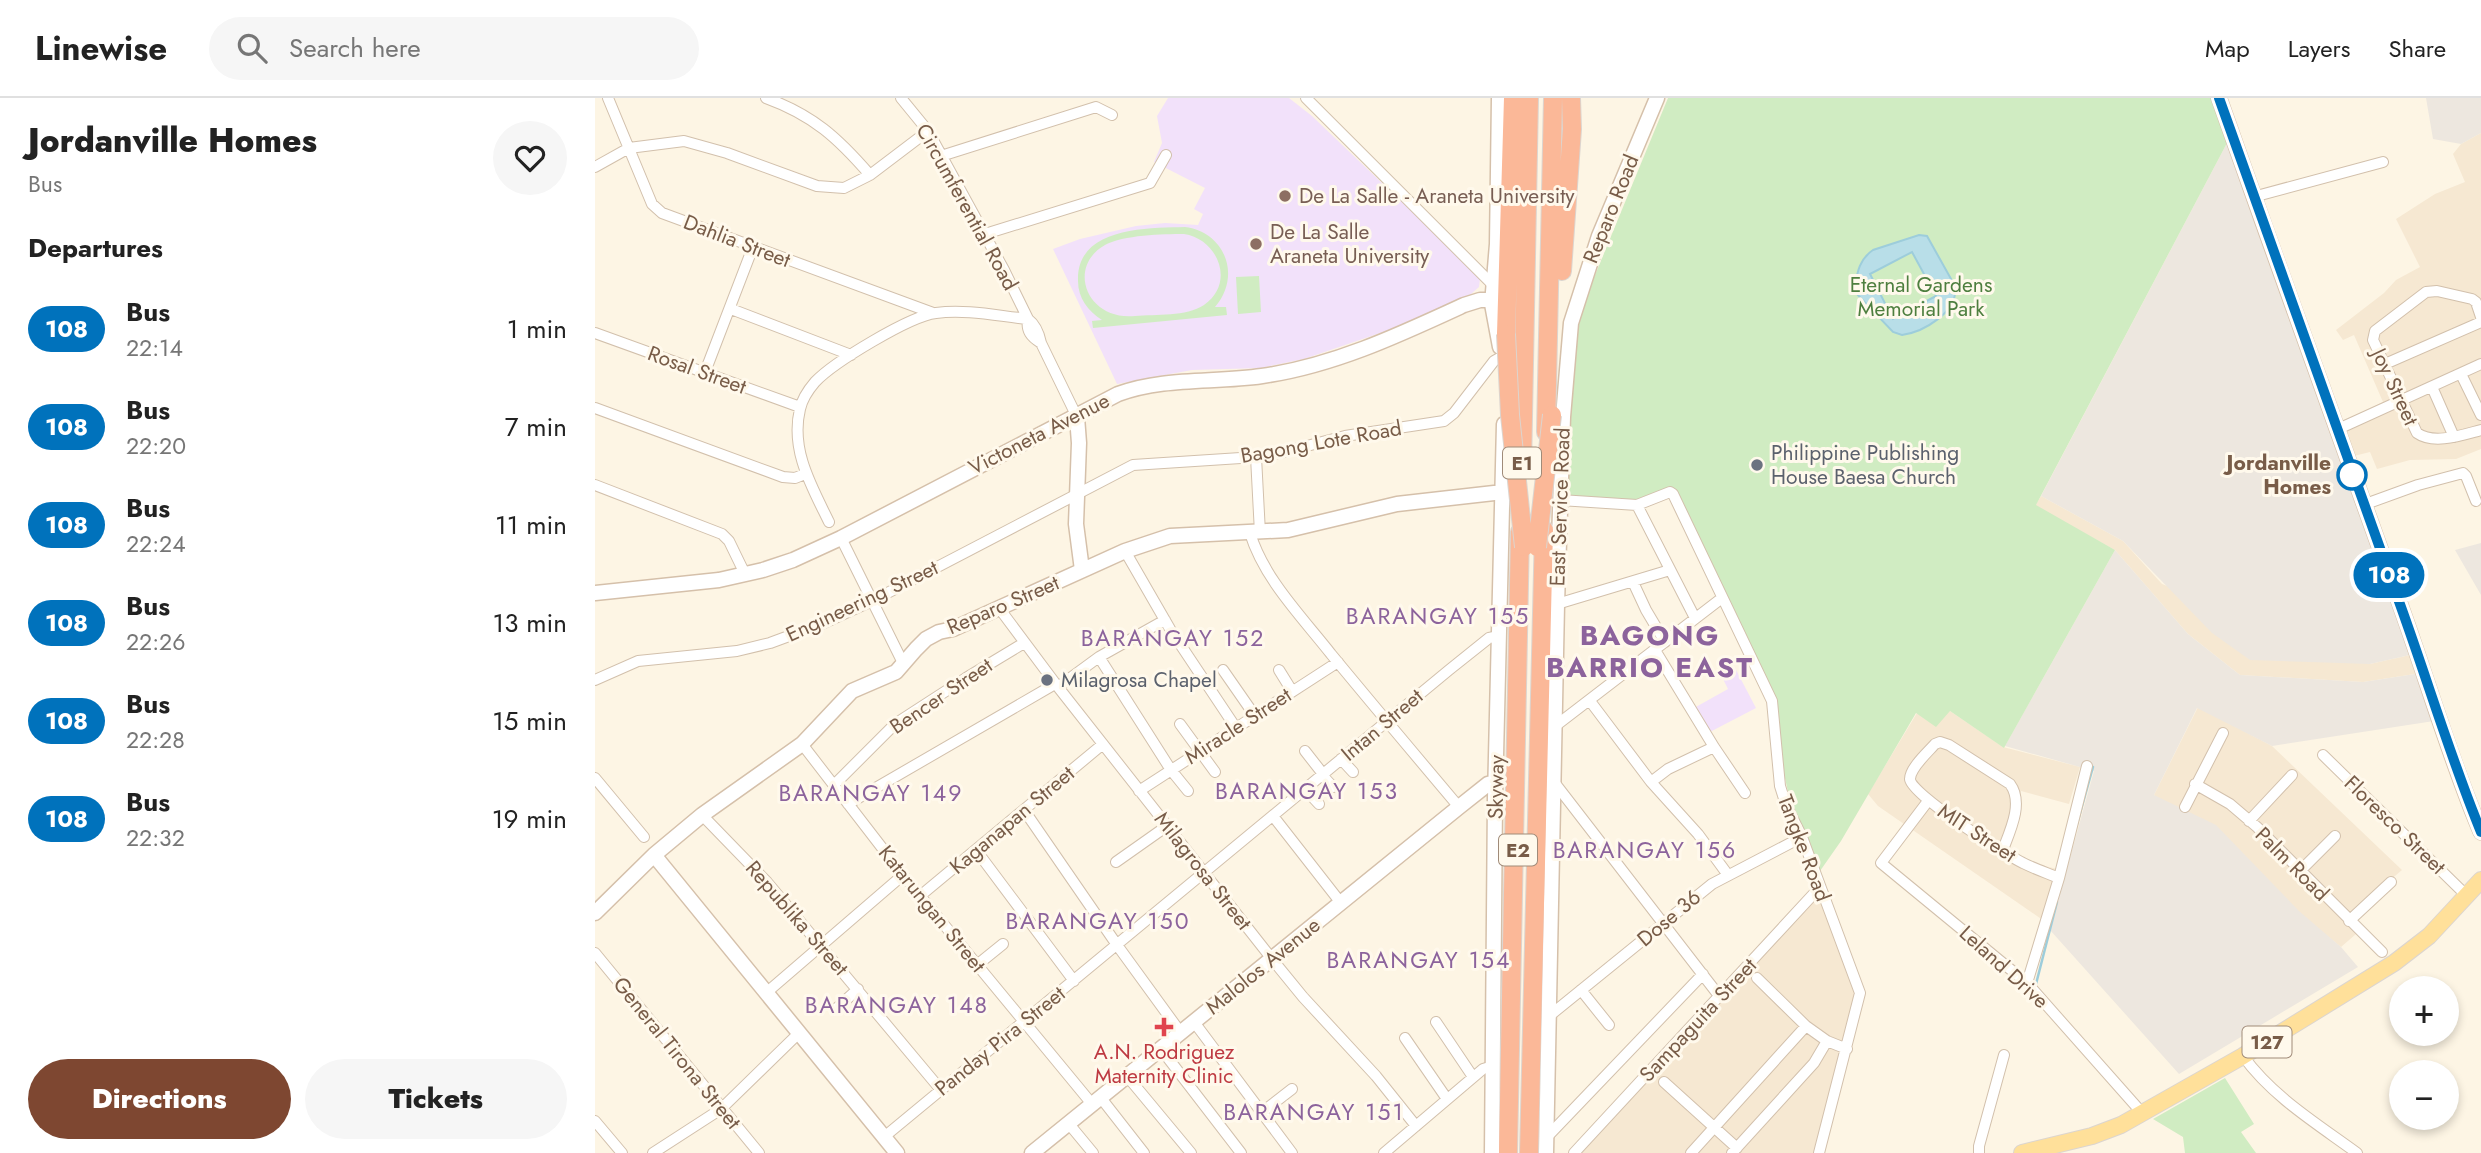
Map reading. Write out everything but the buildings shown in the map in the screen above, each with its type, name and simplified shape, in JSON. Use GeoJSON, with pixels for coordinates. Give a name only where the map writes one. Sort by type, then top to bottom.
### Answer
{"type":"FeatureCollection","features":[{"type":"Feature","properties":{"kind":"highway"},"geometry":{"type":"LineString","coordinates":[[1513,98],[1506,334],[1510,415],[1530,547]]}},
{"type":"Feature","properties":{"kind":"highway","name":"E1"},"geometry":{"type":"LineString","coordinates":[[1511,1153],[1529,98]]}},
{"type":"Feature","properties":{"kind":"highway","name":"E1"},"geometry":{"type":"LineString","coordinates":[[1527,1153],[1553,98]]}},
{"type":"Feature","properties":{"kind":"highway"},"geometry":{"type":"LineString","coordinates":[[1530,547],[1552,415],[1571,98]]}},
{"type":"Feature","properties":{"kind":"highway","name":"Skyway"},"geometry":{"type":"LineString","coordinates":[[1511,1153],[1530,547]]}},
{"type":"Feature","properties":{"kind":"highway","name":"Skyway"},"geometry":{"type":"LineString","coordinates":[[1527,1153],[1530,547]]}},
{"type":"Feature","properties":{"kind":"main road","name":"127"},"geometry":{"type":"LineString","coordinates":[[2022,1153],[2092,1136],[2143,1114],[2243,1056],[2394,964],[2429,936],[2481,880]]}},
{"type":"Feature","properties":{"kind":"street","name":"Dahlia Street"},"geometry":{"type":"LineString","coordinates":[[608,98],[652,204],[662,213],[933,313]]}},
{"type":"Feature","properties":{"kind":"street"},"geometry":{"type":"LineString","coordinates":[[766,98],[784,104],[841,141],[870,175]]}},
{"type":"Feature","properties":{"kind":"street"},"geometry":{"type":"LineString","coordinates":[[1306,98],[1493,293]]}},
{"type":"Feature","properties":{"kind":"street"},"geometry":{"type":"LineString","coordinates":[[1492,1153],[1495,782],[1504,409],[1493,293],[1499,98]]}},
{"type":"Feature","properties":{"kind":"street","name":"Reparo Road"},"geometry":{"type":"LineString","coordinates":[[1571,323],[1599,236],[1657,98]]}},
{"type":"Feature","properties":{"kind":"street"},"geometry":{"type":"LineString","coordinates":[[2219,98],[2481,832]]}},
{"type":"Feature","properties":{"kind":"street","name":"Circumferential Road"},"geometry":{"type":"LineString","coordinates":[[905,99],[928,131],[985,234],[1028,319],[1027,327],[1033,338],[1041,343],[1077,416],[1079,443],[1076,524],[1082,570]]}},
{"type":"Feature","properties":{"kind":"street"},"geometry":{"type":"LineString","coordinates":[[941,156],[1096,107],[1112,115]]}},
{"type":"Feature","properties":{"kind":"street"},"geometry":{"type":"LineString","coordinates":[[595,167],[629,148],[684,141],[832,189],[855,184],[870,175],[928,131]]}},
{"type":"Feature","properties":{"kind":"street"},"geometry":{"type":"LineString","coordinates":[[985,234],[1150,183],[1166,155]]}},
{"type":"Feature","properties":{"kind":"street"},"geometry":{"type":"LineString","coordinates":[[2253,197],[2383,162]]}},
{"type":"Feature","properties":{"kind":"street"},"geometry":{"type":"LineString","coordinates":[[705,372],[753,247]]}},
{"type":"Feature","properties":{"kind":"street","name":"Joy Street"},"geometry":{"type":"LineString","coordinates":[[2481,319],[2476,302],[2472,299],[2437,291],[2421,295],[2373,334],[2373,340],[2414,429],[2420,436],[2453,437],[2481,430]]}},
{"type":"Feature","properties":{"kind":"street","name":"Victoneta Avenue"},"geometry":{"type":"LineString","coordinates":[[595,593],[719,579],[793,561],[1131,389],[1169,383],[1264,376],[1327,362],[1493,293]]}},
{"type":"Feature","properties":{"kind":"street"},"geometry":{"type":"LineString","coordinates":[[731,309],[851,355]]}},
{"type":"Feature","properties":{"kind":"street"},"geometry":{"type":"LineString","coordinates":[[829,522],[805,474],[798,438],[800,407],[815,382],[851,355],[933,313],[1028,319]]}},
{"type":"Feature","properties":{"kind":"street"},"geometry":{"type":"LineString","coordinates":[[2385,365],[2481,319]]}},
{"type":"Feature","properties":{"kind":"street","name":"East Service Road"},"geometry":{"type":"LineString","coordinates":[[1546,1146],[1560,500],[1563,417],[1571,323]]}},
{"type":"Feature","properties":{"kind":"street","name":"Rosal Street"},"geometry":{"type":"LineString","coordinates":[[595,333],[800,407]]}},
{"type":"Feature","properties":{"kind":"street","name":"Bagong Lote Road"},"geometry":{"type":"LineString","coordinates":[[1077,494],[1140,463],[1256,457],[1284,453],[1345,436],[1444,421],[1454,413],[1491,364],[1501,357]]}},
{"type":"Feature","properties":{"kind":"street"},"geometry":{"type":"LineString","coordinates":[[2336,430],[2481,364]]}},
{"type":"Feature","properties":{"kind":"street"},"geometry":{"type":"LineString","coordinates":[[2461,374],[2481,415]]}},
{"type":"Feature","properties":{"kind":"street","name":"Joy Street"},"geometry":{"type":"LineString","coordinates":[[2432,387],[2453,437]]}},
{"type":"Feature","properties":{"kind":"street"},"geometry":{"type":"LineString","coordinates":[[595,408],[775,475],[795,478],[805,474]]}},
{"type":"Feature","properties":{"kind":"street"},"geometry":{"type":"LineString","coordinates":[[1256,457],[1255,533],[1258,554],[1273,579],[1338,662],[1459,807]]}},
{"type":"Feature","properties":{"kind":"street"},"geometry":{"type":"LineString","coordinates":[[2363,505],[2418,485],[2463,473],[2476,501]]}},
{"type":"Feature","properties":{"kind":"street"},"geometry":{"type":"LineString","coordinates":[[595,485],[722,534],[729,541],[745,574]]}},
{"type":"Feature","properties":{"kind":"street","name":"Reparo Street"},"geometry":{"type":"LineString","coordinates":[[595,913],[654,855],[702,815],[802,744],[852,691],[887,677],[926,639],[1125,551],[1170,536],[1288,530],[1397,504],[1503,492]]}},
{"type":"Feature","properties":{"kind":"street","name":"Tangke Road"},"geometry":{"type":"LineString","coordinates":[[1637,505],[1670,492],[1673,494],[1772,701],[1780,786],[1859,987],[1858,1009],[1847,1049]]}},
{"type":"Feature","properties":{"kind":"street","name":"Engineering Street"},"geometry":{"type":"LineString","coordinates":[[595,680],[638,661],[737,651],[770,643],[872,601],[1077,494]]}},
{"type":"Feature","properties":{"kind":"street"},"geometry":{"type":"LineString","coordinates":[[1560,500],[1637,505],[1695,618]]}},
{"type":"Feature","properties":{"kind":"street"},"geometry":{"type":"LineString","coordinates":[[841,538],[902,661]]}},
{"type":"Feature","properties":{"kind":"street"},"geometry":{"type":"LineString","coordinates":[[1125,551],[1165,620],[1236,728]]}},
{"type":"Feature","properties":{"kind":"street"},"geometry":{"type":"LineString","coordinates":[[1557,604],[1670,570]]}},
{"type":"Feature","properties":{"kind":"street"},"geometry":{"type":"LineString","coordinates":[[1633,582],[1665,642]]}},
{"type":"Feature","properties":{"kind":"street"},"geometry":{"type":"LineString","coordinates":[[1554,727],[1722,598]]}},
{"type":"Feature","properties":{"kind":"street","name":"Milagrosa Street"},"geometry":{"type":"LineString","coordinates":[[999,608],[1056,685],[1303,997],[1376,1076],[1416,1126]]}},
{"type":"Feature","properties":{"kind":"street"},"geometry":{"type":"LineString","coordinates":[[848,804],[1165,620]]}},
{"type":"Feature","properties":{"kind":"street","name":"Intan Street"},"geometry":{"type":"LineString","coordinates":[[1204,873],[1489,638],[1499,636]]}},
{"type":"Feature","properties":{"kind":"street","name":"Bencer Street"},"geometry":{"type":"LineString","coordinates":[[834,785],[895,724],[1024,643]]}},
{"type":"Feature","properties":{"kind":"street"},"geometry":{"type":"LineString","coordinates":[[1655,650],[1745,793]]}},
{"type":"Feature","properties":{"kind":"street"},"geometry":{"type":"LineString","coordinates":[[1099,657],[1171,770],[1188,791]]}},
{"type":"Feature","properties":{"kind":"street","name":"Miracle Street"},"geometry":{"type":"LineString","coordinates":[[1139,791],[1338,662]]}},
{"type":"Feature","properties":{"kind":"street"},"geometry":{"type":"LineString","coordinates":[[1223,670],[1255,716]]}},
{"type":"Feature","properties":{"kind":"street"},"geometry":{"type":"LineString","coordinates":[[1279,670],[1292,691]]}},
{"type":"Feature","properties":{"kind":"street"},"geometry":{"type":"LineString","coordinates":[[1590,701],[1651,782],[1697,834],[1728,875]]}},
{"type":"Feature","properties":{"kind":"street"},"geometry":{"type":"LineString","coordinates":[[1180,724],[1215,772]]}},
{"type":"Feature","properties":{"kind":"street"},"geometry":{"type":"LineString","coordinates":[[2185,807],[2223,733]]}},
{"type":"Feature","properties":{"kind":"street","name":"MIT Street"},"geometry":{"type":"LineString","coordinates":[[2002,852],[2017,800],[2015,791],[2010,784],[1949,745],[1940,742],[1935,744],[1911,773],[1910,783],[1928,801],[2002,852],[2059,878]]}},
{"type":"Feature","properties":{"kind":"street","name":"Katarungan Street"},"geometry":{"type":"LineString","coordinates":[[802,744],[903,875],[977,965],[1144,1153]]}},
{"type":"Feature","properties":{"kind":"street","name":"Kaganapan Street"},"geometry":{"type":"LineString","coordinates":[[921,896],[1103,744]]}},
{"type":"Feature","properties":{"kind":"street"},"geometry":{"type":"LineString","coordinates":[[1651,782],[1668,769],[1714,747]]}},
{"type":"Feature","properties":{"kind":"street"},"geometry":{"type":"LineString","coordinates":[[1305,751],[1333,786]]}},
{"type":"Feature","properties":{"kind":"street","name":"Floresco Street"},"geometry":{"type":"LineString","coordinates":[[2323,755],[2466,895]]}},
{"type":"Feature","properties":{"kind":"street"},"geometry":{"type":"LineString","coordinates":[[1341,759],[1353,772]]}},
{"type":"Feature","properties":{"kind":"street"},"geometry":{"type":"LineString","coordinates":[[2027,983],[2059,878],[2087,766]]}},
{"type":"Feature","properties":{"kind":"street"},"geometry":{"type":"LineString","coordinates":[[2249,821],[2292,775]]}},
{"type":"Feature","properties":{"kind":"street"},"geometry":{"type":"LineString","coordinates":[[595,778],[644,837]]}},
{"type":"Feature","properties":{"kind":"street","name":"Malolos Avenue"},"geometry":{"type":"LineString","coordinates":[[1040,1151],[1096,1101],[1272,958],[1488,784],[1495,782]]}},
{"type":"Feature","properties":{"kind":"street"},"geometry":{"type":"LineString","coordinates":[[1553,782],[1720,997]]}},
{"type":"Feature","properties":{"kind":"street","name":"Palm Road"},"geometry":{"type":"LineString","coordinates":[[2195,784],[2230,804],[2249,821],[2382,952]]}},
{"type":"Feature","properties":{"kind":"street"},"geometry":{"type":"LineString","coordinates":[[1305,789],[1319,804]]}},
{"type":"Feature","properties":{"kind":"street","name":"Leland Drive"},"geometry":{"type":"LineString","coordinates":[[1928,801],[1881,863],[2027,983],[2143,1114]]}},
{"type":"Feature","properties":{"kind":"street"},"geometry":{"type":"LineString","coordinates":[[1024,810],[1181,1033]]}},
{"type":"Feature","properties":{"kind":"street","name":"Republika Street"},"geometry":{"type":"LineString","coordinates":[[702,815],[767,882],[941,1090]]}},
{"type":"Feature","properties":{"kind":"street"},"geometry":{"type":"LineString","coordinates":[[1273,816],[1341,903]]}},
{"type":"Feature","properties":{"kind":"street"},"geometry":{"type":"LineString","coordinates":[[1116,862],[1167,826]]}},
{"type":"Feature","properties":{"kind":"street"},"geometry":{"type":"LineString","coordinates":[[2300,871],[2335,836]]}},
{"type":"Feature","properties":{"kind":"street","name":"Dose 36"},"geometry":{"type":"LineString","coordinates":[[1548,1017],[1698,894],[1728,875],[1802,837]]}},
{"type":"Feature","properties":{"kind":"street"},"geometry":{"type":"LineString","coordinates":[[976,850],[1074,981]]}},
{"type":"Feature","properties":{"kind":"street"},"geometry":{"type":"LineString","coordinates":[[654,855],[897,1153]]}},
{"type":"Feature","properties":{"kind":"street","name":"Panday Pira Street"},"geometry":{"type":"LineString","coordinates":[[884,1137],[1204,873]]}},
{"type":"Feature","properties":{"kind":"street"},"geometry":{"type":"LineString","coordinates":[[766,993],[903,875]]}},
{"type":"Feature","properties":{"kind":"street"},"geometry":{"type":"LineString","coordinates":[[2349,920],[2391,882]]}},
{"type":"Feature","properties":{"kind":"street","name":"Sampaguita Street"},"geometry":{"type":"LineString","coordinates":[[1574,1153],[1820,887]]}},
{"type":"Feature","properties":{"kind":"street"},"geometry":{"type":"LineString","coordinates":[[977,965],[1003,944]]}},
{"type":"Feature","properties":{"kind":"street","name":"General Tirona Street"},"geometry":{"type":"LineString","coordinates":[[595,953],[759,1153]]}},
{"type":"Feature","properties":{"kind":"street"},"geometry":{"type":"LineString","coordinates":[[1546,1146],[1703,975]]}},
{"type":"Feature","properties":{"kind":"street"},"geometry":{"type":"LineString","coordinates":[[1757,978],[1826,1041],[1847,1049],[1819,1153]]}},
{"type":"Feature","properties":{"kind":"street"},"geometry":{"type":"LineString","coordinates":[[837,1008],[858,989]]}},
{"type":"Feature","properties":{"kind":"street"},"geometry":{"type":"LineString","coordinates":[[1581,990],[1609,1026]]}},
{"type":"Feature","properties":{"kind":"street"},"geometry":{"type":"LineString","coordinates":[[1436,1022],[1473,1077]]}},
{"type":"Feature","properties":{"kind":"street"},"geometry":{"type":"LineString","coordinates":[[1194,1023],[1292,1153]]}},
{"type":"Feature","properties":{"kind":"street"},"geometry":{"type":"LineString","coordinates":[[1691,1153],[1807,1026]]}},
{"type":"Feature","properties":{"kind":"street"},"geometry":{"type":"LineString","coordinates":[[653,1153],[721,1109],[799,1033]]}},
{"type":"Feature","properties":{"kind":"street"},"geometry":{"type":"LineString","coordinates":[[1405,1038],[1447,1099]]}},
{"type":"Feature","properties":{"kind":"street"},"geometry":{"type":"LineString","coordinates":[[1664,1082],[1734,1151],[1814,1063],[1826,1041]]}},
{"type":"Feature","properties":{"kind":"street"},"geometry":{"type":"LineString","coordinates":[[1161,1049],[1241,1153]]}},
{"type":"Feature","properties":{"kind":"street"},"geometry":{"type":"LineString","coordinates":[[1979,1153],[2004,1055]]}},
{"type":"Feature","properties":{"kind":"street"},"geometry":{"type":"LineString","coordinates":[[2243,1056],[2277,1094],[2357,1153]]}},
{"type":"Feature","properties":{"kind":"street"},"geometry":{"type":"LineString","coordinates":[[1384,1153],[1473,1077],[1486,1067],[1493,1066]]}},
{"type":"Feature","properties":{"kind":"street"},"geometry":{"type":"LineString","coordinates":[[1127,1076],[1191,1153]]}},
{"type":"Feature","properties":{"kind":"street"},"geometry":{"type":"LineString","coordinates":[[1261,1114],[1292,1089]]}},
{"type":"Feature","properties":{"kind":"street"},"geometry":{"type":"LineString","coordinates":[[595,1121],[622,1153]]}},
{"type":"Feature","properties":{"kind":"street"},"geometry":{"type":"LineString","coordinates":[[1069,1124],[1093,1153]]}},
{"type":"Feature","properties":{"kind":"shaded area","name":"De La Salle Araneta University"},"geometry":{"type":"Polygon","coordinates":[[[1168,98],[1289,98],[1312,116],[1429,228],[1480,279],[1479,287],[1471,294],[1389,330],[1304,359],[1261,368],[1192,370],[1117,384],[1053,249],[1080,239],[1136,226],[1165,223],[1198,225],[1203,214],[1194,209],[1205,188],[1154,162],[1162,143],[1157,116],[1168,98]]]}},
{"type":"Feature","properties":{"kind":"shaded area"},"geometry":{"type":"Polygon","coordinates":[[[2426,98],[2481,98],[2481,133],[2461,144],[2433,139],[2426,98]]]}},
{"type":"Feature","properties":{"kind":"shaded area","name":"Jordanville Homes"},"geometry":{"type":"Polygon","coordinates":[[[2481,133],[2481,449],[2456,459],[2410,460],[2377,469],[2370,452],[2354,456],[2341,422],[2383,402],[2354,335],[2343,340],[2336,330],[2384,293],[2396,280],[2420,267],[2396,219],[2435,194],[2465,182],[2453,154],[2461,144],[2481,133]]]}},
{"type":"Feature","properties":{"kind":"shaded area"},"geometry":{"type":"Polygon","coordinates":[[[2227,143],[2410,655],[2370,664],[2250,660],[2212,633],[2123,541],[2041,496],[2227,143]]]}},
{"type":"Feature","properties":{"kind":"shaded area"},"geometry":{"type":"Polygon","coordinates":[[[2041,496],[2123,541],[2162,584],[2370,664],[2410,655],[2415,674],[2363,682],[2240,675],[2188,634],[2115,550],[2035,506],[2041,496]]]}},
{"type":"Feature","properties":{"kind":"shaded area"},"geometry":{"type":"Polygon","coordinates":[[[2481,543],[2481,595],[2455,550],[2481,543]]]}},
{"type":"Feature","properties":{"kind":"shaded area"},"geometry":{"type":"Polygon","coordinates":[[[2115,550],[2188,634],[2240,675],[2363,682],[2415,674],[2434,721],[2272,746],[2197,708],[2154,795],[2216,825],[2299,911],[2341,947],[2358,967],[2179,1074],[2050,930],[2094,771],[2005,746],[2115,550]]]}},
{"type":"Feature","properties":{"kind":"shaded area"},"geometry":{"type":"Polygon","coordinates":[[[1735,668],[1756,708],[1708,733],[1694,708],[1728,689],[1721,675],[1735,668]]]}},
{"type":"Feature","properties":{"kind":"shaded area"},"geometry":{"type":"Polygon","coordinates":[[[2198,707],[2272,746],[2402,870],[2349,915],[2377,953],[2356,934],[2341,947],[2154,795],[2198,707]]]}},
{"type":"Feature","properties":{"kind":"shaded area"},"geometry":{"type":"Polygon","coordinates":[[[1950,711],[2003,747],[2080,767],[2069,804],[2021,791],[2005,846],[2026,862],[2062,870],[2047,923],[1878,806],[1868,794],[1917,713],[1950,711]]]}},
{"type":"Feature","properties":{"kind":"shaded area"},"geometry":{"type":"Polygon","coordinates":[[[1819,893],[1859,997],[1816,1153],[1581,1153],[1819,893]]]}},
{"type":"Feature","properties":{"kind":"green space","name":"Eternal Gardens Memorial Park"},"geometry":{"type":"Polygon","coordinates":[[[1668,98],[2212,98],[2227,143],[2036,505],[2115,550],[2004,748],[1950,711],[1936,727],[1916,713],[1841,841],[1820,871],[1790,801],[1783,769],[1777,699],[1724,597],[1674,490],[1643,501],[1566,497],[1574,326],[1668,98]]]}},
{"type":"Feature","properties":{"kind":"green space"},"geometry":{"type":"Polygon","coordinates":[[[1185,227],[1210,237],[1225,257],[1227,282],[1215,307],[1226,307],[1227,315],[1093,328],[1092,321],[1102,320],[1085,304],[1078,281],[1080,263],[1089,250],[1101,240],[1117,234],[1152,228],[1185,227]],[[1184,234],[1143,236],[1105,245],[1093,255],[1086,266],[1087,291],[1094,302],[1118,315],[1171,314],[1197,309],[1214,296],[1221,274],[1214,253],[1196,238],[1184,234]]]}},
{"type":"Feature","properties":{"kind":"green space"},"geometry":{"type":"Polygon","coordinates":[[[1259,276],[1261,312],[1238,314],[1236,277],[1259,276]]]}},
{"type":"Feature","properties":{"kind":"green space"},"geometry":{"type":"Polygon","coordinates":[[[2225,1078],[2254,1124],[2241,1132],[2256,1153],[2185,1153],[2183,1137],[2153,1119],[2225,1078]]]}},
{"type":"Feature","properties":{"kind":"water"},"geometry":{"type":"Polygon","coordinates":[[[1919,235],[1927,236],[1955,286],[1955,295],[1946,312],[1920,330],[1902,335],[1893,332],[1854,291],[1861,263],[1873,250],[1919,235]],[[1912,252],[1870,274],[1893,319],[1936,296],[1912,252]]]}},
{"type":"Feature","properties":{"kind":"waterway"},"geometry":{"type":"LineString","coordinates":[[2077,824],[2093,767]]}},
{"type":"Feature","properties":{"kind":"waterway"},"geometry":{"type":"LineString","coordinates":[[2036,984],[2057,902]]}},
{"type":"Feature","properties":{"kind":"bus line","name":"108"},"geometry":{"type":"LineString","coordinates":[[2219,98],[2402,610],[2430,696],[2481,832]]}},
{"type":"Feature","properties":{"kind":"place","name":"De La Salle - Araneta University"},"geometry":{"type":"Point","coordinates":[1285,196]}},
{"type":"Feature","properties":{"kind":"place","name":"De La Salle Araneta University"},"geometry":{"type":"Point","coordinates":[1256,244]}},
{"type":"Feature","properties":{"kind":"place","name":"Philippine Publishing House Baesa Church"},"geometry":{"type":"Point","coordinates":[1757,465]}},
{"type":"Feature","properties":{"kind":"place","name":"Jordanville Homes"},"geometry":{"type":"Point","coordinates":[2352,475]}},
{"type":"Feature","properties":{"kind":"place","name":"Milagrosa Chapel"},"geometry":{"type":"Point","coordinates":[1047,680]}},
{"type":"Feature","properties":{"kind":"place","name":"A.N. Rodriguez Maternity Clinic"},"geometry":{"type":"Point","coordinates":[1164,1027]}},
{"type":"Feature","properties":{"kind":"district","name":"BARANGAY 155"},"geometry":{"type":"Point","coordinates":[1438,616]}},
{"type":"Feature","properties":{"kind":"district","name":"BARANGAY 152"},"geometry":{"type":"Point","coordinates":[1173,638]}},
{"type":"Feature","properties":{"kind":"district","name":"BAGONG BARRIO EAST"},"geometry":{"type":"Point","coordinates":[1650,651]}},
{"type":"Feature","properties":{"kind":"district","name":"BARANGAY 153"},"geometry":{"type":"Point","coordinates":[1307,791]}},
{"type":"Feature","properties":{"kind":"district","name":"BARANGAY 149"},"geometry":{"type":"Point","coordinates":[871,793]}},
{"type":"Feature","properties":{"kind":"district","name":"BARANGAY 156"},"geometry":{"type":"Point","coordinates":[1645,850]}},
{"type":"Feature","properties":{"kind":"district","name":"BARANGAY 150"},"geometry":{"type":"Point","coordinates":[1098,921]}},
{"type":"Feature","properties":{"kind":"district","name":"BARANGAY 154"},"geometry":{"type":"Point","coordinates":[1419,960]}},
{"type":"Feature","properties":{"kind":"district","name":"BARANGAY 148"},"geometry":{"type":"Point","coordinates":[897,1005]}},
{"type":"Feature","properties":{"kind":"district","name":"BARANGAY 151"},"geometry":{"type":"Point","coordinates":[1314,1112]}}]}
